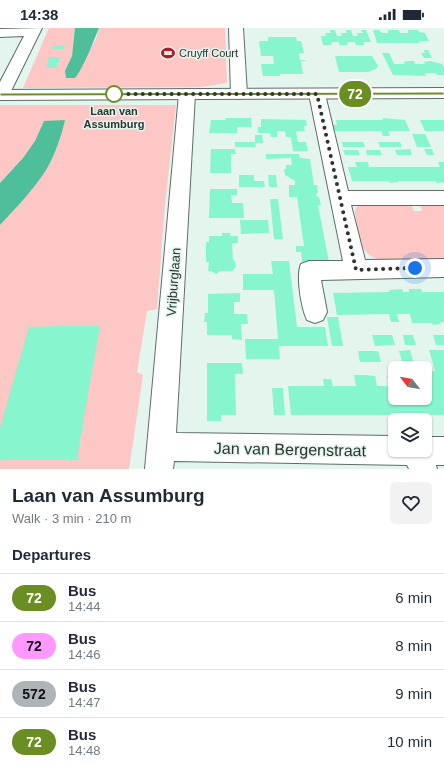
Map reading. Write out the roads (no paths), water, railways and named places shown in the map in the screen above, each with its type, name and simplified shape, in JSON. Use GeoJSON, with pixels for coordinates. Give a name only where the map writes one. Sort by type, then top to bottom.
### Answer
{"type":"FeatureCollection","features":[{"type":"Feature","properties":{"kind":"street"},"geometry":{"type":"LineString","coordinates":[[236,28],[239,94]]}},
{"type":"Feature","properties":{"kind":"street"},"geometry":{"type":"LineString","coordinates":[[0,32],[35,30]]}},
{"type":"Feature","properties":{"kind":"street"},"geometry":{"type":"LineString","coordinates":[[35,30],[0,95],[444,93]]}},
{"type":"Feature","properties":{"kind":"street","name":"Vrijburglaan"},"geometry":{"type":"LineString","coordinates":[[160,458],[187,94]]}},
{"type":"Feature","properties":{"kind":"street"},"geometry":{"type":"LineString","coordinates":[[317,94],[356,270]]}},
{"type":"Feature","properties":{"kind":"street"},"geometry":{"type":"LineString","coordinates":[[341,198],[444,198]]}},
{"type":"Feature","properties":{"kind":"street"},"geometry":{"type":"LineString","coordinates":[[315,312],[309,271],[444,268]]}},
{"type":"Feature","properties":{"kind":"street","name":"Jan van Bergenstraat"},"geometry":{"type":"LineString","coordinates":[[160,458],[428,457]]}},
{"type":"Feature","properties":{"kind":"place","name":"Cruyff Court"},"geometry":{"type":"Point","coordinates":[168,53]}},
{"type":"Feature","properties":{"kind":"place","name":"Laan van Assumburg"},"geometry":{"type":"Point","coordinates":[114,94]}}]}
